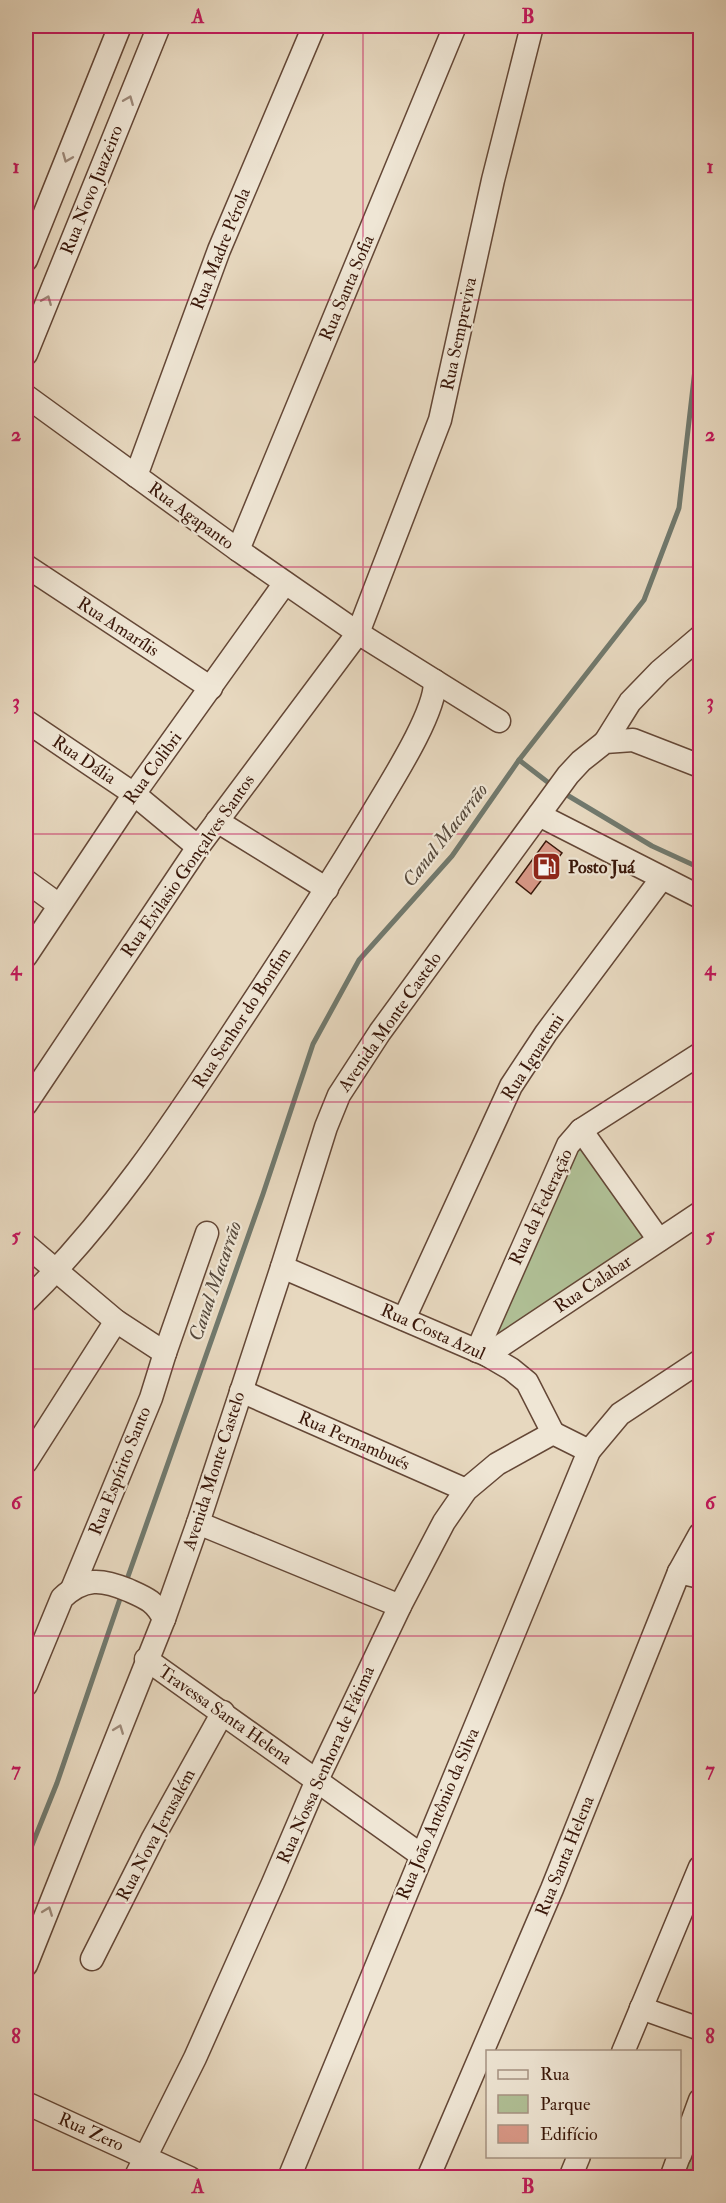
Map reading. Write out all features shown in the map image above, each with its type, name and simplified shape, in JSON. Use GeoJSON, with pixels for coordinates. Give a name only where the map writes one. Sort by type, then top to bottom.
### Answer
{"type":"FeatureCollection","features":[{"type":"Feature","properties":{"kind":"street","name":"Rua Novo Juazeiro"},"geometry":{"type":"LineString","coordinates":[[26,260],[120,26]]}},
{"type":"Feature","properties":{"kind":"street","name":"Rua Novo Juazeiro"},"geometry":{"type":"LineString","coordinates":[[26,354],[159,26]]}},
{"type":"Feature","properties":{"kind":"street","name":"Rua Madre Pérola"},"geometry":{"type":"LineString","coordinates":[[136,476],[219,250],[314,26]]}},
{"type":"Feature","properties":{"kind":"street","name":"Rua Santa Sofia"},"geometry":{"type":"LineString","coordinates":[[238,550],[455,26]]}},
{"type":"Feature","properties":{"kind":"street","name":"Rua Sempreviva"},"geometry":{"type":"LineString","coordinates":[[358,633],[440,420],[493,180],[532,26]]}},
{"type":"Feature","properties":{"kind":"street","name":"Rua Agapanto"},"geometry":{"type":"LineString","coordinates":[[26,396],[285,583],[358,633],[499,720]]}},
{"type":"Feature","properties":{"kind":"street","name":"Rua Amarílis"},"geometry":{"type":"LineString","coordinates":[[26,566],[211,688]]}},
{"type":"Feature","properties":{"kind":"street","name":"Rua Colibri"},"geometry":{"type":"LineString","coordinates":[[26,956],[134,794],[285,583]]}},
{"type":"Feature","properties":{"kind":"street","name":"Rua Evilasio Gonçalves Santos"},"geometry":{"type":"LineString","coordinates":[[26,1104],[198,847],[358,633]]}},
{"type":"Feature","properties":{"kind":"street","name":"Avenida Monte Castelo"},"geometry":{"type":"LineString","coordinates":[[26,1965],[146,1659],[164,1620],[198,1523],[326,1127],[339,1095],[380,1032],[566,779],[581,761],[605,742],[630,702],[660,671],[700,637]]}},
{"type":"Feature","properties":{"kind":"street","name":"Rua Senhor do Bonfim"},"geometry":{"type":"LineString","coordinates":[[26,1302],[95,1227],[167,1133],[327,889],[403,761],[434,697],[435,681]]}},
{"type":"Feature","properties":{"kind":"street","name":"Rua Dália"},"geometry":{"type":"LineString","coordinates":[[26,721],[134,794],[198,847]]}},
{"type":"Feature","properties":{"kind":"street"},"geometry":{"type":"LineString","coordinates":[[605,742],[633,740],[700,766]]}},
{"type":"Feature","properties":{"kind":"street"},"geometry":{"type":"LineString","coordinates":[[545,807],[662,878],[700,897]]}},
{"type":"Feature","properties":{"kind":"street"},"geometry":{"type":"LineString","coordinates":[[217,821],[327,889]]}},
{"type":"Feature","properties":{"kind":"street","name":"Rua Iguatemi"},"geometry":{"type":"LineString","coordinates":[[404,1319],[511,1086],[546,1033],[662,878]]}},
{"type":"Feature","properties":{"kind":"street"},"geometry":{"type":"LineString","coordinates":[[26,881],[58,905]]}},
{"type":"Feature","properties":{"kind":"street","name":"Rua da Federação"},"geometry":{"type":"LineString","coordinates":[[482,1353],[568,1145],[580,1130],[700,1054]]}},
{"type":"Feature","properties":{"kind":"street"},"geometry":{"type":"LineString","coordinates":[[580,1130],[659,1240]]}},
{"type":"Feature","properties":{"kind":"street","name":"Rua Calabar"},"geometry":{"type":"LineString","coordinates":[[482,1353],[700,1213]]}},
{"type":"Feature","properties":{"kind":"street","name":"Rua Espírito Santo"},"geometry":{"type":"LineString","coordinates":[[26,1684],[62,1598],[72,1589],[151,1398],[207,1233]]}},
{"type":"Feature","properties":{"kind":"street"},"geometry":{"type":"LineString","coordinates":[[26,1245],[116,1320],[165,1353]]}},
{"type":"Feature","properties":{"kind":"street","name":"Rua Costa Azul"},"geometry":{"type":"LineString","coordinates":[[282,1267],[482,1353],[511,1369],[527,1382],[553,1433]]}},
{"type":"Feature","properties":{"kind":"street"},"geometry":{"type":"LineString","coordinates":[[26,1462],[116,1320]]}},
{"type":"Feature","properties":{"kind":"street","name":"Rua João Antônio da Silva"},"geometry":{"type":"LineString","coordinates":[[289,2178],[590,1451],[620,1414],[700,1362]]}},
{"type":"Feature","properties":{"kind":"street","name":"Rua Pernambués"},"geometry":{"type":"LineString","coordinates":[[241,1391],[466,1490]]}},
{"type":"Feature","properties":{"kind":"street"},"geometry":{"type":"LineString","coordinates":[[553,1433],[590,1451]]}},
{"type":"Feature","properties":{"kind":"street","name":"Rua Nossa Senhora de Fátima"},"geometry":{"type":"LineString","coordinates":[[135,2178],[195,2058],[317,1780],[400,1606],[444,1522],[466,1490],[497,1464],[553,1433]]}},
{"type":"Feature","properties":{"kind":"street"},"geometry":{"type":"LineString","coordinates":[[198,1523],[400,1606]]}},
{"type":"Feature","properties":{"kind":"street","name":"Rua Santa Helena"},"geometry":{"type":"LineString","coordinates":[[428,2178],[690,1574],[700,1534]]}},
{"type":"Feature","properties":{"kind":"street"},"geometry":{"type":"LineString","coordinates":[[141,1596],[161,1595],[178,1578]]}},
{"type":"Feature","properties":{"kind":"street"},"geometry":{"type":"LineString","coordinates":[[72,1589],[90,1583],[107,1582],[141,1596],[158,1607],[164,1620]]}},
{"type":"Feature","properties":{"kind":"street","name":"Travessa Santa Helena"},"geometry":{"type":"LineString","coordinates":[[146,1659],[421,1855]]}},
{"type":"Feature","properties":{"kind":"street","name":"Rua Nova Jerusalém"},"geometry":{"type":"LineString","coordinates":[[92,1959],[153,1838],[223,1712]]}},
{"type":"Feature","properties":{"kind":"street"},"geometry":{"type":"LineString","coordinates":[[624,2050],[700,1867]]}},
{"type":"Feature","properties":{"kind":"street"},"geometry":{"type":"LineString","coordinates":[[641,2008],[700,2029]]}},
{"type":"Feature","properties":{"kind":"street"},"geometry":{"type":"LineString","coordinates":[[681,2151],[700,2100]]}},
{"type":"Feature","properties":{"kind":"street","name":"Rua Zero"},"geometry":{"type":"LineString","coordinates":[[26,2103],[190,2178]]}},
{"type":"Feature","properties":{"kind":"street"},"geometry":{"type":"LineString","coordinates":[[570,2178],[579,2158]]}},
{"type":"Feature","properties":{"kind":"street"},"geometry":{"type":"LineString","coordinates":[[671,2178],[678,2158]]}},
{"type":"Feature","properties":{"kind":"green space"},"geometry":{"type":"Polygon","coordinates":[[[580,1137],[650,1238],[485,1349],[580,1137]]]}},
{"type":"Feature","properties":{"kind":"green space"},"geometry":{"type":"Polygon","coordinates":[[[700,2114],[700,2177],[678,2177],[700,2114]]]}},
{"type":"Feature","properties":{"kind":"building"},"geometry":{"type":"Polygon","coordinates":[[[546,841],[562,853],[531,894],[516,882],[546,841]]]}},
{"type":"Feature","properties":{"kind":"waterway","name":"Canal Macarrão"},"geometry":{"type":"LineString","coordinates":[[125,1585],[263,1194],[313,1044],[359,960],[452,856],[519,760],[644,600],[679,508],[700,326]]}},
{"type":"Feature","properties":{"kind":"waterway"},"geometry":{"type":"LineString","coordinates":[[519,760],[554,787]]}},
{"type":"Feature","properties":{"kind":"waterway"},"geometry":{"type":"LineString","coordinates":[[562,792],[652,846],[700,868]]}},
{"type":"Feature","properties":{"kind":"waterway","name":"Canal Macarrão"},"geometry":{"type":"LineString","coordinates":[[26,1860],[57,1783],[122,1593]]}},
{"type":"Feature","properties":{"kind":"place","name":"Posto Juá"},"geometry":{"type":"Point","coordinates":[547,867]}}]}
